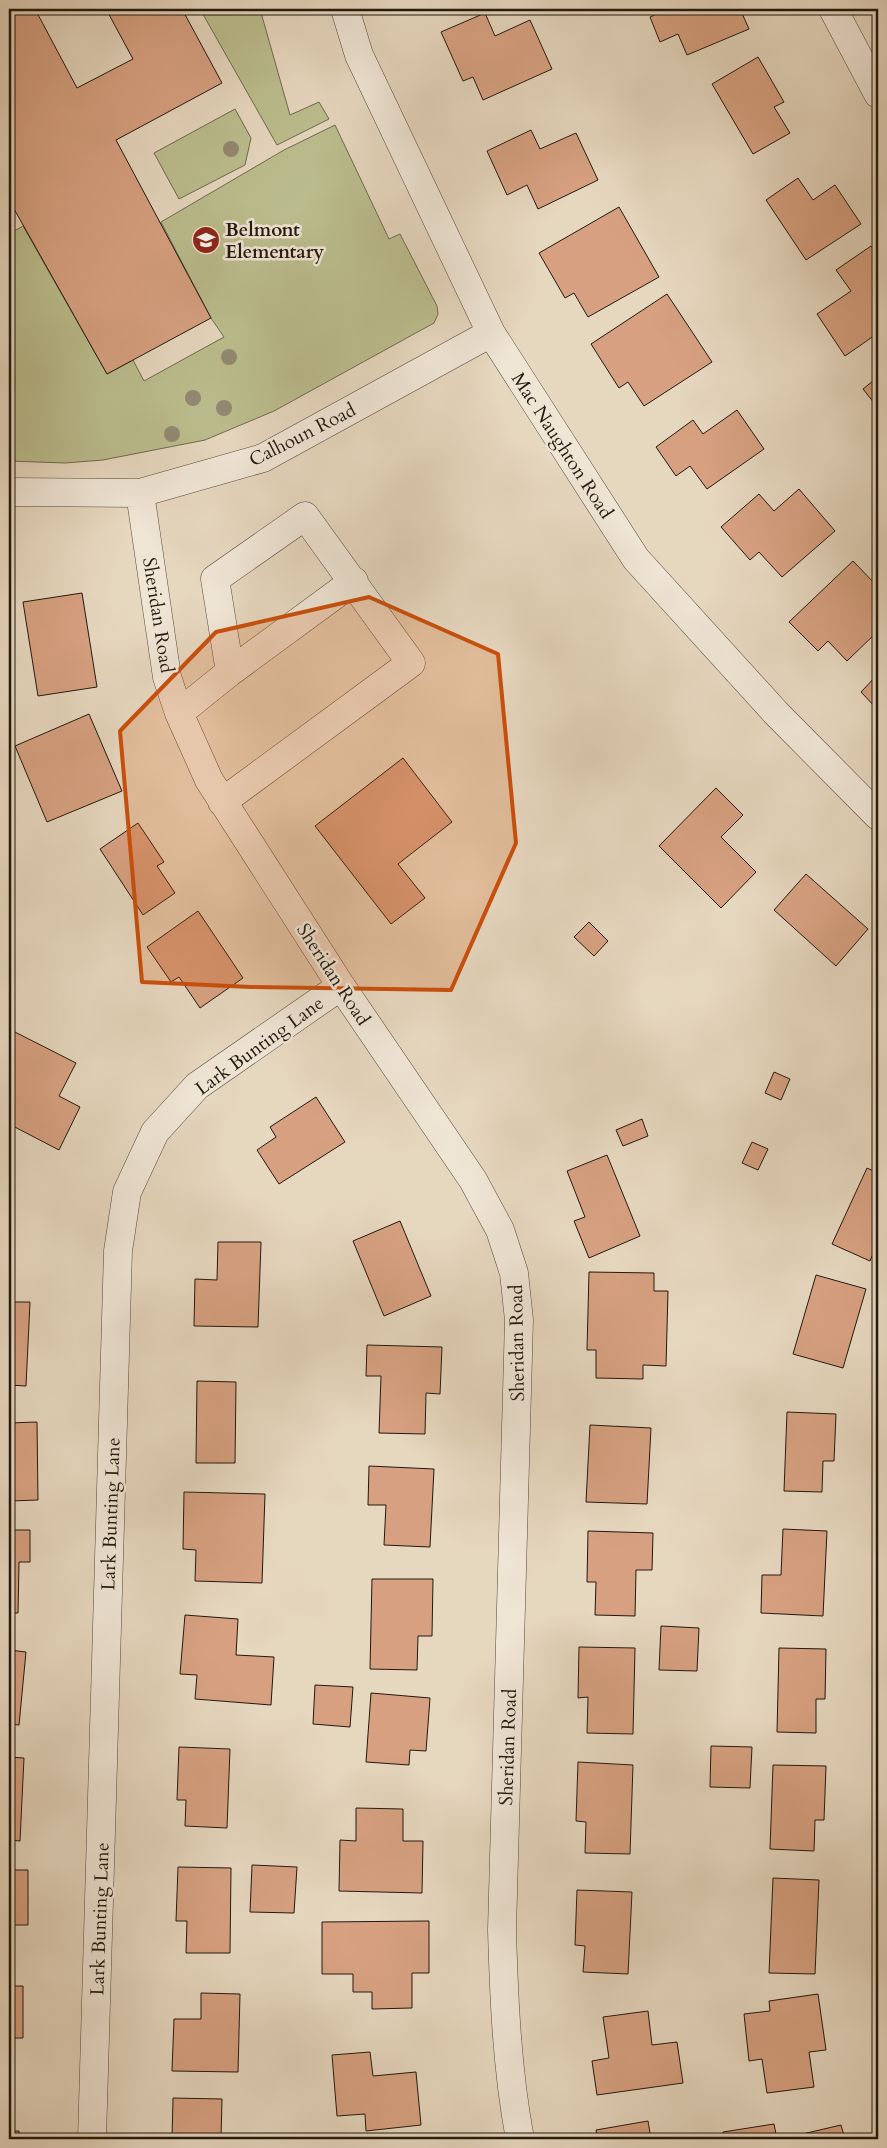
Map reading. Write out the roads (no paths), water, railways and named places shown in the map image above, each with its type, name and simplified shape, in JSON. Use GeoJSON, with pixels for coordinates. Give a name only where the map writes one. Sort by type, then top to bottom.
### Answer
{"type":"FeatureCollection","features":[{"type":"Feature","properties":{"kind":"street","name":"Mac Naughton Road"},"geometry":{"type":"LineString","coordinates":[[345,9],[359,55],[491,333],[636,559],[776,714],[878,816]]}},
{"type":"Feature","properties":{"kind":"street"},"geometry":{"type":"LineString","coordinates":[[833,9],[878,94]]}},
{"type":"Feature","properties":{"kind":"street","name":"Calhoun Road"},"geometry":{"type":"LineString","coordinates":[[9,492],[140,493],[263,458],[491,333]]}},
{"type":"Feature","properties":{"kind":"street","name":"Sheridan Road"},"geometry":{"type":"LineString","coordinates":[[140,493],[167,678],[179,713],[209,780],[340,986],[473,1180],[500,1230],[514,1273],[519,1320],[502,1930],[504,2013],[513,2102],[520,2139]]}},
{"type":"Feature","properties":{"kind":"street"},"geometry":{"type":"LineString","coordinates":[[222,802],[411,663],[354,581],[305,516],[215,579],[230,672]]}},
{"type":"Feature","properties":{"kind":"street"},"geometry":{"type":"LineString","coordinates":[[179,713],[230,672],[354,581]]}},
{"type":"Feature","properties":{"kind":"street","name":"Lark Bunting Lane"},"geometry":{"type":"LineString","coordinates":[[92,2139],[118,1251],[127,1192],[156,1132],[197,1086],[340,986]]}},
{"type":"Feature","properties":{"kind":"place","name":"Belmont Elementary"},"geometry":{"type":"Point","coordinates":[206,240]}}]}
